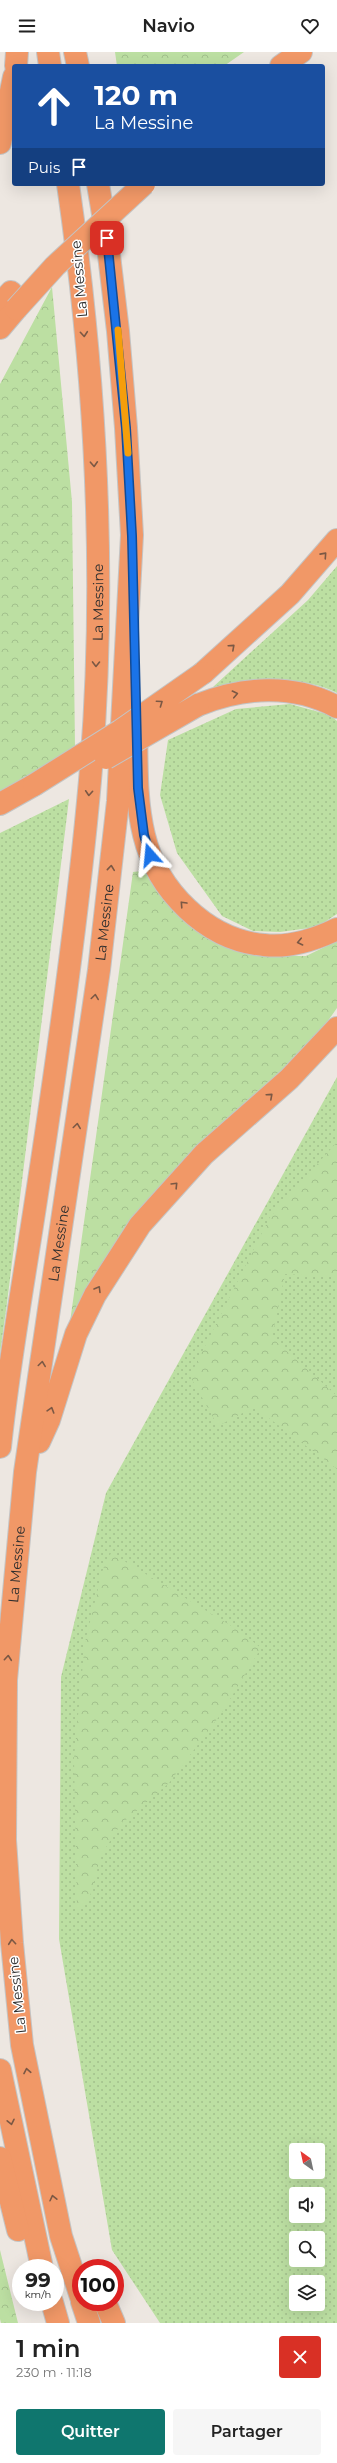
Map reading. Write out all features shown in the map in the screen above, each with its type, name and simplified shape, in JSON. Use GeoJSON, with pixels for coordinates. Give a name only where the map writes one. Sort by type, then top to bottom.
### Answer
{"type":"FeatureCollection","features":[{"type":"Feature","properties":{"kind":"highway"},"geometry":{"type":"LineString","coordinates":[[16,64],[17,52]]}},
{"type":"Feature","properties":{"kind":"highway"},"geometry":{"type":"LineString","coordinates":[[48,52],[50,64]]}},
{"type":"Feature","properties":{"kind":"highway"},"geometry":{"type":"LineString","coordinates":[[75,52],[78,64]]}},
{"type":"Feature","properties":{"kind":"highway"},"geometry":{"type":"LineString","coordinates":[[284,64],[301,52]]}},
{"type":"Feature","properties":{"kind":"highway"},"geometry":{"type":"LineString","coordinates":[[286,64],[301,52]]}},
{"type":"Feature","properties":{"kind":"highway"},"geometry":{"type":"LineString","coordinates":[[0,143],[12,87]]}},
{"type":"Feature","properties":{"kind":"highway","name":"La Messine"},"geometry":{"type":"LineString","coordinates":[[0,1447],[69,972],[89,799],[96,672],[98,545],[92,431],[78,255],[68,186]]}},
{"type":"Feature","properties":{"kind":"highway","name":"La Messine"},"geometry":{"type":"LineString","coordinates":[[72,2270],[61,2236],[22,2045],[12,1943],[5,1840],[6,1680],[25,1472],[99,970],[118,801],[132,536],[126,428],[118,331],[107,238],[98,186]]}},
{"type":"Feature","properties":{"kind":"highway"},"geometry":{"type":"LineString","coordinates":[[0,328],[9,302],[88,216],[123,186]]}},
{"type":"Feature","properties":{"kind":"highway"},"geometry":{"type":"LineString","coordinates":[[9,302],[55,266],[142,186]]}},
{"type":"Feature","properties":{"kind":"highway"},"geometry":{"type":"LineString","coordinates":[[132,536],[138,788],[144,835],[161,877],[176,897],[201,922],[223,934],[241,941],[263,945],[284,946],[304,942],[337,929]]}},
{"type":"Feature","properties":{"kind":"highway"},"geometry":{"type":"LineString","coordinates":[[0,814],[33,793],[203,673],[290,594],[337,540]]}},
{"type":"Feature","properties":{"kind":"highway"},"geometry":{"type":"LineString","coordinates":[[0,804],[33,793],[174,717],[227,695],[266,690],[310,695],[337,707]]}},
{"type":"Feature","properties":{"kind":"highway"},"geometry":{"type":"LineString","coordinates":[[25,1472],[49,1420],[76,1334],[95,1295],[140,1225],[204,1154],[289,1079],[337,1028]]}},
{"type":"Feature","properties":{"kind":"highway"},"geometry":{"type":"LineString","coordinates":[[0,2070],[40,2259]]}},
{"type":"Feature","properties":{"kind":"highway"},"geometry":{"type":"LineString","coordinates":[[0,2158],[26,2259]]}},
{"type":"Feature","properties":{"kind":"highway"},"geometry":{"type":"LineString","coordinates":[[61,2236],[80,2259]]}},
{"type":"Feature","properties":{"kind":"highway"},"geometry":{"type":"LineString","coordinates":[[55,2311],[58,2323]]}},
{"type":"Feature","properties":{"kind":"highway"},"geometry":{"type":"LineString","coordinates":[[85,2311],[89,2323]]}},
{"type":"Feature","properties":{"kind":"highway"},"geometry":{"type":"LineString","coordinates":[[109,2311],[114,2323]]}},
{"type":"Feature","properties":{"kind":"green space"},"geometry":{"type":"Polygon","coordinates":[[[115,52],[244,52],[227,64],[117,64],[115,52]]]}},
{"type":"Feature","properties":{"kind":"green space"},"geometry":{"type":"Polygon","coordinates":[[[52,287],[72,502],[75,747],[0,793],[0,384],[52,287]]]}},
{"type":"Feature","properties":{"kind":"green space"},"geometry":{"type":"Polygon","coordinates":[[[337,566],[337,693],[307,683],[292,682],[262,683],[215,691],[213,687],[308,600],[337,566]]]}},
{"type":"Feature","properties":{"kind":"green space"},"geometry":{"type":"Polygon","coordinates":[[[290,704],[330,715],[337,721],[337,914],[317,927],[280,932],[253,931],[222,916],[177,853],[160,795],[168,740],[236,709],[290,704]]]}},
{"type":"Feature","properties":{"kind":"green space"},"geometry":{"type":"Polygon","coordinates":[[[69,799],[7,1303],[0,1353],[0,833],[69,799]]]}},
{"type":"Feature","properties":{"kind":"green space"},"geometry":{"type":"Polygon","coordinates":[[[150,870],[167,903],[197,931],[222,944],[264,956],[306,956],[337,941],[337,1008],[313,1042],[224,1122],[111,1250],[70,1322],[133,872],[150,870]]]}},
{"type":"Feature","properties":{"kind":"green space"},"geometry":{"type":"Polygon","coordinates":[[[337,1077],[337,2323],[160,2323],[124,2268],[124,2259],[118,2259],[112,2250],[59,1939],[61,1677],[106,1493],[337,1077]]]}},
{"type":"Feature","properties":{"kind":"green space"},"geometry":{"type":"Polygon","coordinates":[[[337,1142],[337,1277],[285,1274],[272,1338],[337,1396],[337,1469],[254,1407],[218,1426],[190,1376],[270,1217],[337,1142]]]}},
{"type":"Feature","properties":{"kind":"green space"},"geometry":{"type":"Polygon","coordinates":[[[111,1553],[238,1630],[261,1648],[221,1714],[169,1783],[121,1824],[101,1855],[89,1900],[77,1909],[74,1758],[85,1642],[103,1569],[111,1553]]]}},
{"type":"Feature","properties":{"kind":"green space"},"geometry":{"type":"Polygon","coordinates":[[[0,2250],[12,2299],[12,2311],[15,2311],[18,2323],[1,2323],[0,2250]]]}},
{"type":"Feature","properties":{"kind":"slow traffic"},"geometry":{"type":"LineString","coordinates":[[118,330],[128,453]]}},
{"type":"Feature","properties":{"kind":"route"},"geometry":{"type":"LineString","coordinates":[[107,238],[118,331],[126,428],[132,536],[138,788],[140,813],[144,835],[150,855]]}}]}
